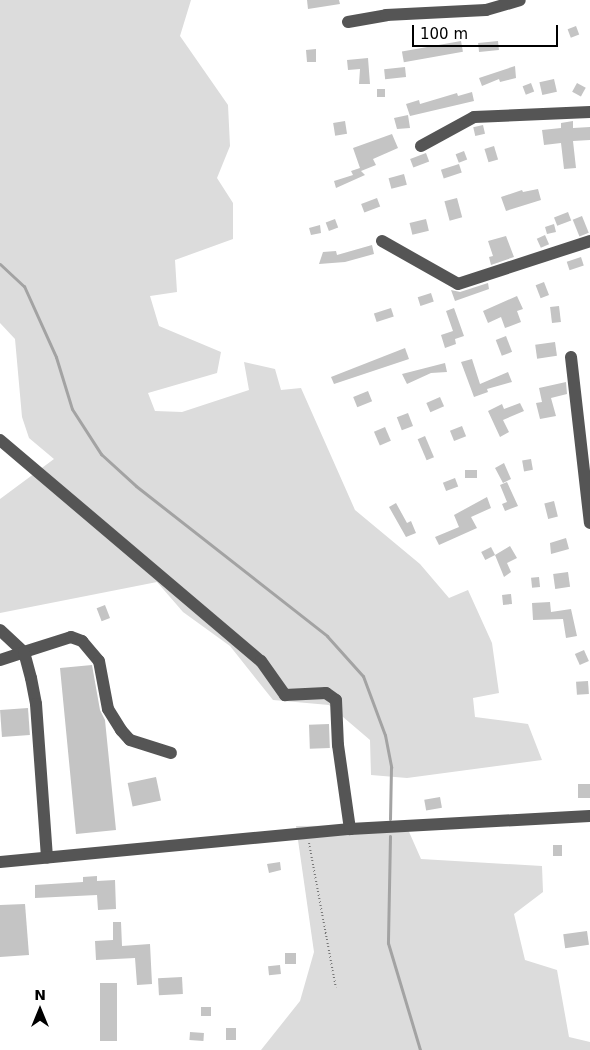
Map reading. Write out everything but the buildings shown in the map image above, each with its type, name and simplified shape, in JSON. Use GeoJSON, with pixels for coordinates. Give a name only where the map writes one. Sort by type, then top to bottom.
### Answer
{"type":"FeatureCollection","features":[{"type":"Feature","properties":{"kind":"street"},"geometry":{"type":"LineString","coordinates":[[348,22],[386,16],[486,10],[520,0]]}},
{"type":"Feature","properties":{"kind":"street"},"geometry":{"type":"LineString","coordinates":[[421,146],[474,117],[590,112]]}},
{"type":"Feature","properties":{"kind":"street"},"geometry":{"type":"LineString","coordinates":[[382,241],[458,284],[590,241]]}},
{"type":"Feature","properties":{"kind":"street"},"geometry":{"type":"LineString","coordinates":[[571,357],[585,445],[590,523]]}},
{"type":"Feature","properties":{"kind":"street"},"geometry":{"type":"LineString","coordinates":[[0,440],[260,661],[285,695],[326,693],[336,700],[338,744],[350,829]]}},
{"type":"Feature","properties":{"kind":"street"},"geometry":{"type":"LineString","coordinates":[[0,630],[24,652],[36,704],[47,858]]}},
{"type":"Feature","properties":{"kind":"street"},"geometry":{"type":"LineString","coordinates":[[0,660],[71,637],[82,641],[99,661],[108,709],[121,730],[130,740],[171,753]]}},
{"type":"Feature","properties":{"kind":"street"},"geometry":{"type":"LineString","coordinates":[[0,862],[307,835],[350,829],[590,816]]}},
{"type":"Feature","properties":{"kind":"path"},"geometry":{"type":"LineString","coordinates":[[307,835],[336,988]]}},
{"type":"Feature","properties":{"kind":"shaded area"},"geometry":{"type":"Polygon","coordinates":[[[0,0],[191,0],[180,36],[228,105],[230,146],[217,178],[233,203],[233,239],[175,260],[177,292],[150,296],[159,326],[221,352],[217,373],[148,393],[155,411],[182,412],[249,390],[244,362],[275,369],[281,390],[301,388],[355,510],[420,564],[449,598],[468,590],[492,643],[499,693],[473,698],[475,717],[528,724],[542,760],[407,778],[371,775],[370,740],[329,705],[273,700],[230,646],[183,612],[157,582],[0,613],[0,499],[54,459],[29,438],[22,417],[15,339],[0,323],[0,0]]]}},
{"type":"Feature","properties":{"kind":"shaded area"},"geometry":{"type":"Polygon","coordinates":[[[406,825],[421,859],[542,866],[543,892],[514,914],[525,960],[557,970],[569,1037],[590,1042],[590,1050],[261,1050],[300,1001],[314,952],[296,826],[406,825]]]}},
{"type":"Feature","properties":{"kind":"waterway"},"geometry":{"type":"LineString","coordinates":[[0,264],[24,286],[56,357],[72,409],[101,454],[136,486],[327,636],[363,676],[385,735],[391,767],[390,819]]}},
{"type":"Feature","properties":{"kind":"waterway"},"geometry":{"type":"LineString","coordinates":[[390,836],[388,943],[420,1050]]}}]}
